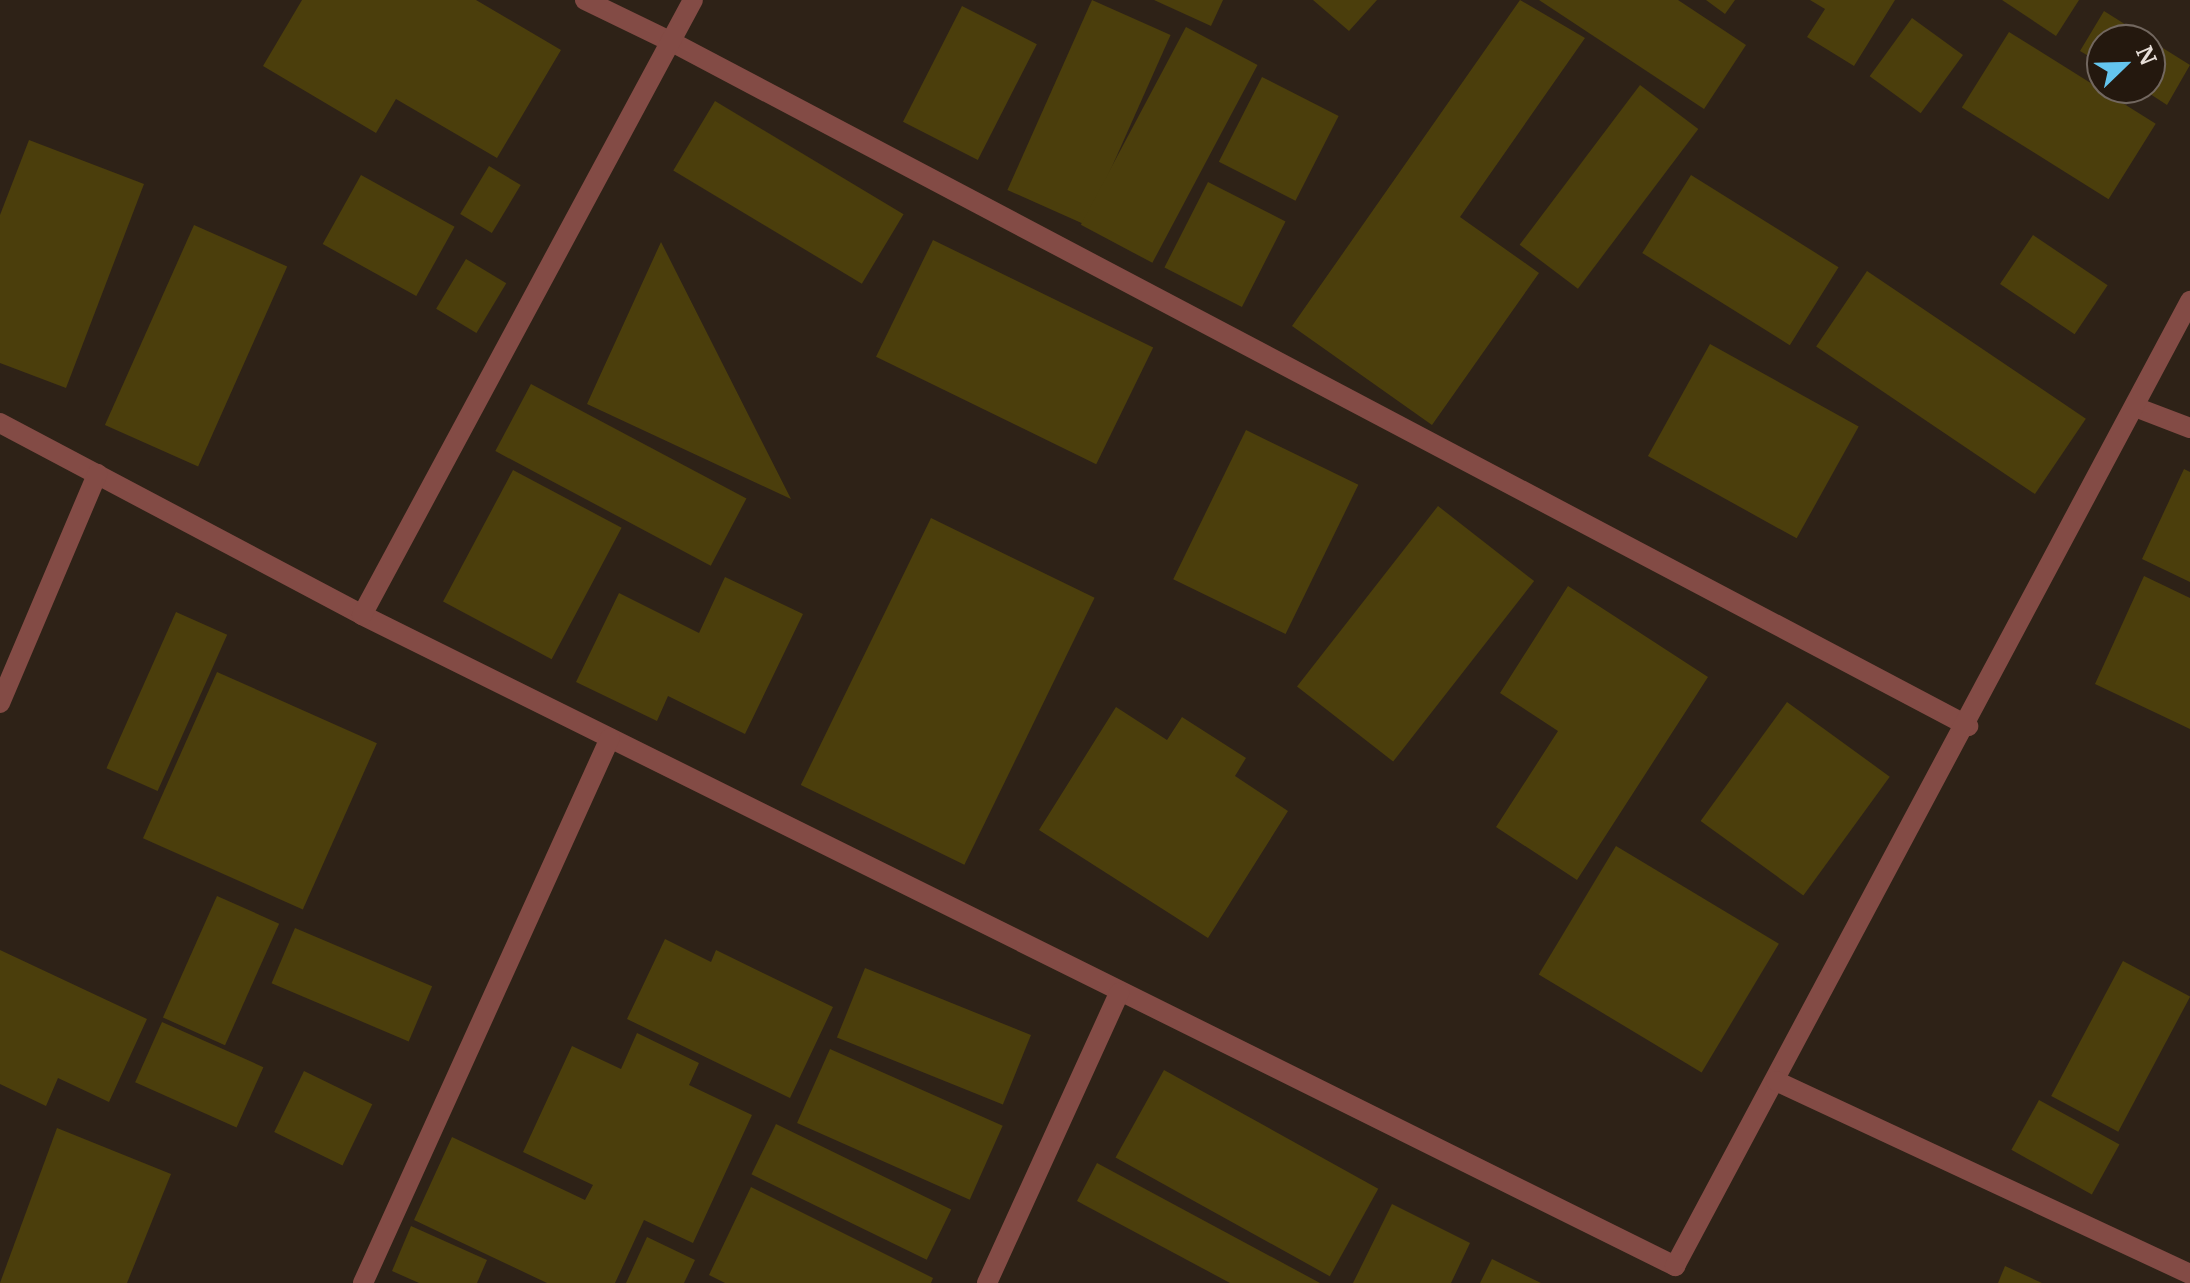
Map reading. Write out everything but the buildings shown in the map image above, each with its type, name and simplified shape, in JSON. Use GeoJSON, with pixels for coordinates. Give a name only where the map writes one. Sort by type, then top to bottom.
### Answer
{"type":"FeatureCollection","features":[{"type":"Feature","properties":{"kind":"street"},"geometry":{"type":"LineString","coordinates":[[585,0],[670,41],[1968,726]]}},
{"type":"Feature","properties":{"kind":"street"},"geometry":{"type":"LineString","coordinates":[[362,615],[693,0]]}},
{"type":"Feature","properties":{"kind":"street"},"geometry":{"type":"LineString","coordinates":[[0,423],[362,615],[1119,993],[1670,1275],[1968,726],[2190,301]]}},
{"type":"Feature","properties":{"kind":"street"},"geometry":{"type":"LineString","coordinates":[[2135,407],[2190,428]]}},
{"type":"Feature","properties":{"kind":"street"},"geometry":{"type":"LineString","coordinates":[[0,703],[97,474]]}},
{"type":"Feature","properties":{"kind":"street"},"geometry":{"type":"LineString","coordinates":[[363,1283],[610,738]]}},
{"type":"Feature","properties":{"kind":"street"},"geometry":{"type":"LineString","coordinates":[[987,1283],[1119,993]]}},
{"type":"Feature","properties":{"kind":"street"},"geometry":{"type":"LineString","coordinates":[[1776,1081],[2190,1274]]}}]}
